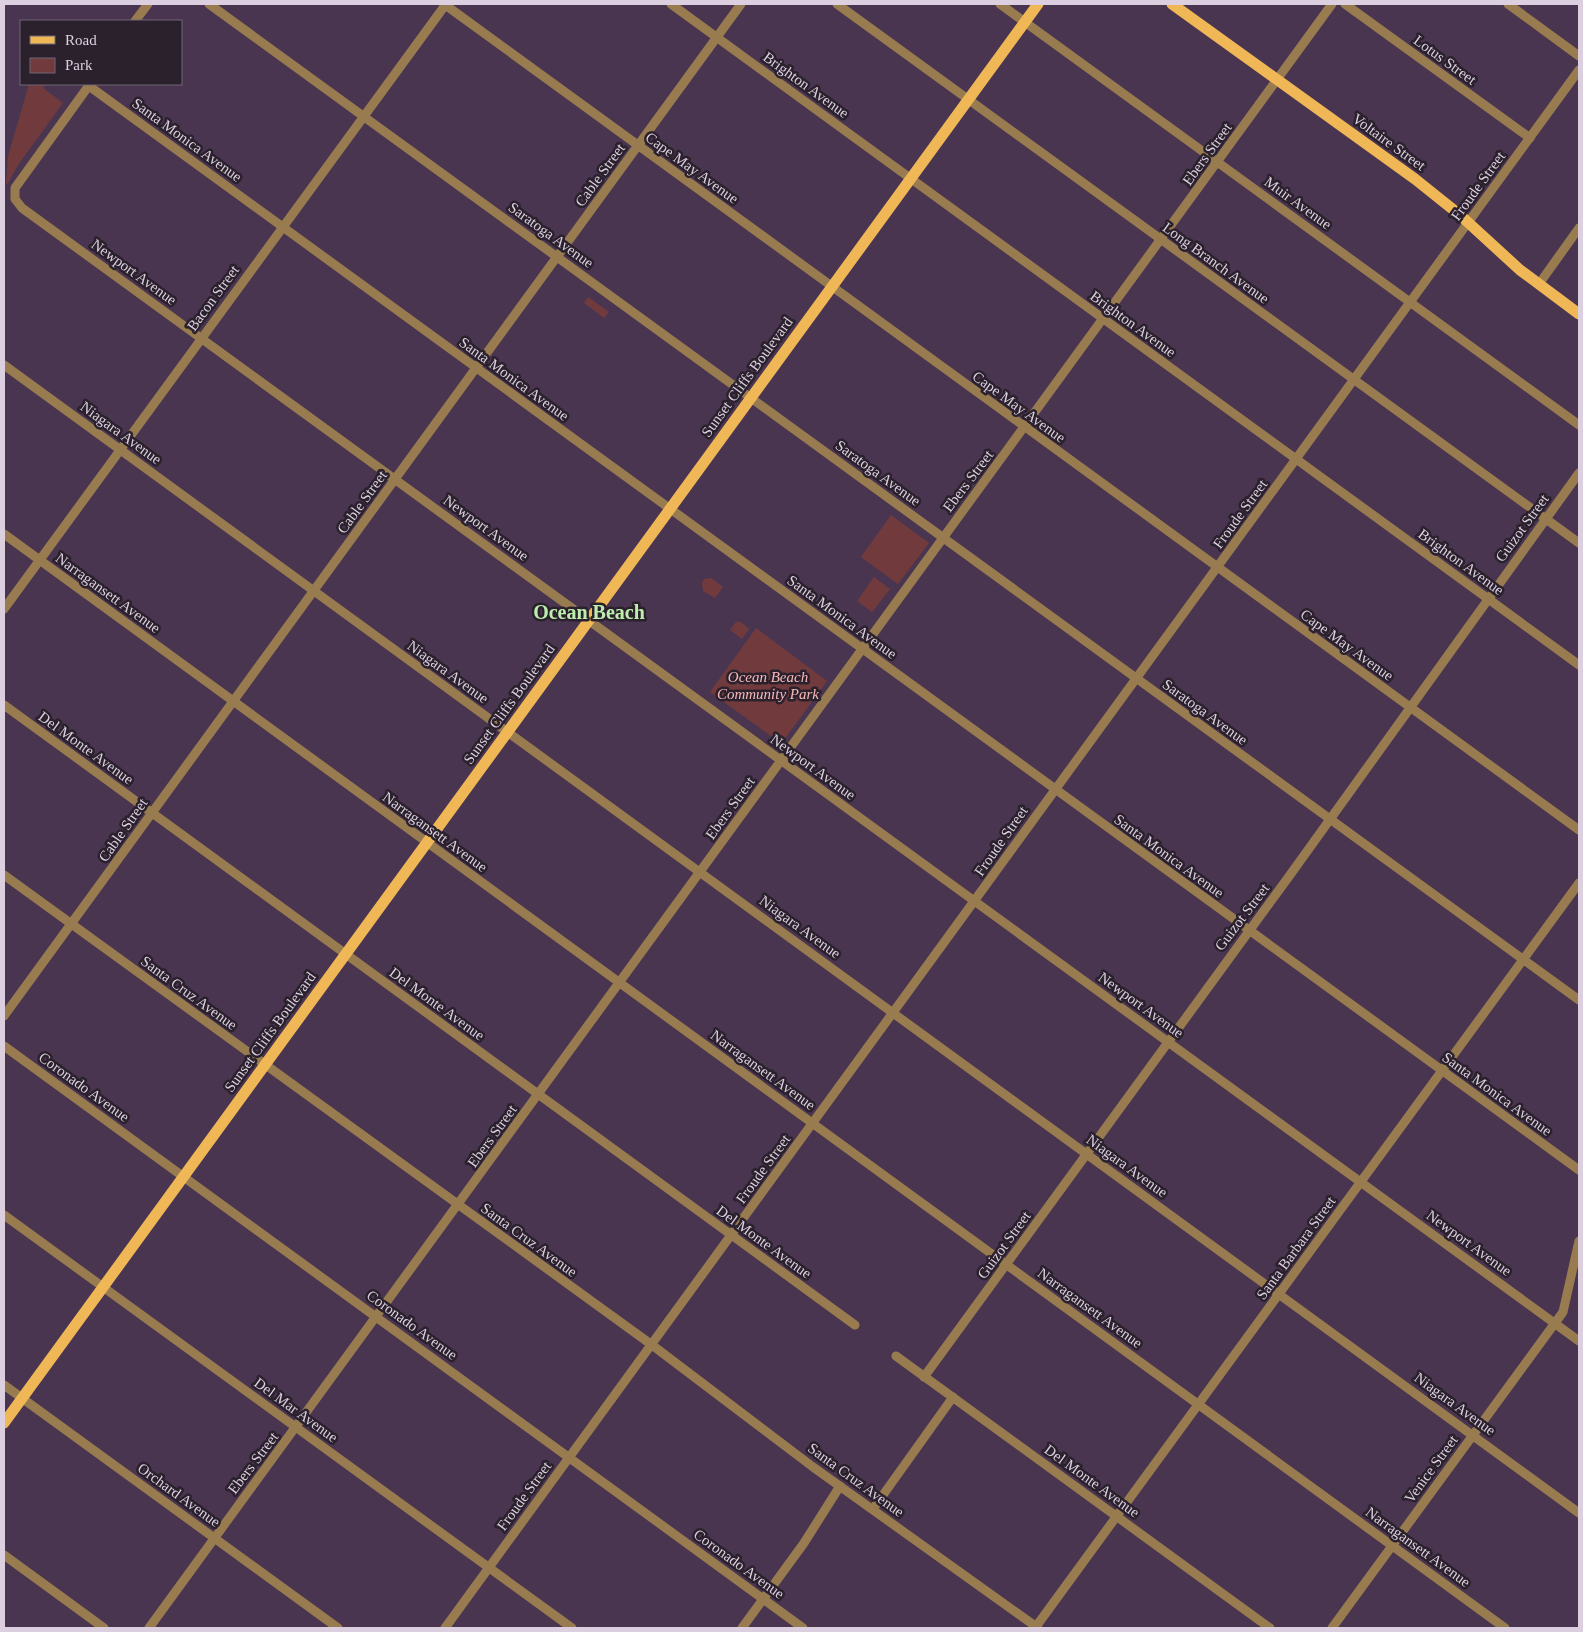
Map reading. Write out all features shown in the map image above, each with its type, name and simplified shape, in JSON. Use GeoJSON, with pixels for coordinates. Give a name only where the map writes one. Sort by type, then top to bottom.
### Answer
{"type":"FeatureCollection","features":[{"type":"Feature","properties":{"kind":"main road","name":"Sunset Cliffs Boulevard"},"geometry":{"type":"LineString","coordinates":[[4,1423],[588,619],[1038,4]]}},
{"type":"Feature","properties":{"kind":"main road","name":"Voltaire Street"},"geometry":{"type":"LineString","coordinates":[[1172,4],[1415,179],[1468,222],[1508,261],[1579,314]]}},
{"type":"Feature","properties":{"kind":"street"},"geometry":{"type":"LineString","coordinates":[[137,20],[148,4]]}},
{"type":"Feature","properties":{"kind":"street","name":"Saratoga Avenue"},"geometry":{"type":"LineString","coordinates":[[209,4],[1579,1000]]}},
{"type":"Feature","properties":{"kind":"street","name":"Bacon Street"},"geometry":{"type":"LineString","coordinates":[[4,609],[445,4]]}},
{"type":"Feature","properties":{"kind":"street","name":"Cape May Avenue"},"geometry":{"type":"LineString","coordinates":[[445,4],[1218,569],[1579,830]]}},
{"type":"Feature","properties":{"kind":"street","name":"Brighton Avenue"},"geometry":{"type":"LineString","coordinates":[[671,4],[1296,461],[1579,665]]}},
{"type":"Feature","properties":{"kind":"street","name":"Cable Street"},"geometry":{"type":"LineString","coordinates":[[4,1016],[741,4]]}},
{"type":"Feature","properties":{"kind":"street","name":"Long Branch Avenue"},"geometry":{"type":"LineString","coordinates":[[837,4],[1579,544]]}},
{"type":"Feature","properties":{"kind":"street","name":"Muir Avenue"},"geometry":{"type":"LineString","coordinates":[[1000,4],[1579,425]]}},
{"type":"Feature","properties":{"kind":"street","name":"Ebers Street"},"geometry":{"type":"LineString","coordinates":[[149,1628],[297,1428],[376,1316],[458,1206],[943,537],[1025,428],[1332,4]]}},
{"type":"Feature","properties":{"kind":"street","name":"Lotus Street"},"geometry":{"type":"LineString","coordinates":[[1345,4],[1530,138]]}},
{"type":"Feature","properties":{"kind":"street"},"geometry":{"type":"LineString","coordinates":[[1508,4],[1579,56]]}},
{"type":"Feature","properties":{"kind":"street","name":"Froude Street"},"geometry":{"type":"LineString","coordinates":[[445,1628],[1218,569],[1579,70]]}},
{"type":"Feature","properties":{"kind":"street","name":"Newport Avenue"},"geometry":{"type":"LineString","coordinates":[[89,85],[15,188],[15,199],[31,215],[1579,1341]]}},
{"type":"Feature","properties":{"kind":"street","name":"Santa Monica Avenue"},"geometry":{"type":"LineString","coordinates":[[89,85],[1579,1170]]}},
{"type":"Feature","properties":{"kind":"street"},"geometry":{"type":"LineString","coordinates":[[1538,284],[1579,228]]}},
{"type":"Feature","properties":{"kind":"street","name":"Niagara Avenue"},"geometry":{"type":"LineString","coordinates":[[4,365],[1280,1293],[1579,1513]]}},
{"type":"Feature","properties":{"kind":"street","name":"Guizot Street"},"geometry":{"type":"LineString","coordinates":[[924,1377],[1411,708],[1579,473]]}},
{"type":"Feature","properties":{"kind":"street","name":"Narragansett Avenue"},"geometry":{"type":"LineString","coordinates":[[4,534],[1505,1628]]}},
{"type":"Feature","properties":{"kind":"street","name":"Del Monte Avenue"},"geometry":{"type":"LineString","coordinates":[[4,705],[855,1325]]}},
{"type":"Feature","properties":{"kind":"street","name":"Santa Cruz Avenue"},"geometry":{"type":"LineString","coordinates":[[4,875],[652,1345],[840,1486],[1036,1628]]}},
{"type":"Feature","properties":{"kind":"street","name":"Santa Barbara Street"},"geometry":{"type":"LineString","coordinates":[[1036,1628],[1579,883]]}},
{"type":"Feature","properties":{"kind":"street","name":"Coronado Avenue"},"geometry":{"type":"LineString","coordinates":[[4,1046],[803,1628]]}},
{"type":"Feature","properties":{"kind":"street","name":"Del Mar Avenue"},"geometry":{"type":"LineString","coordinates":[[4,1216],[572,1628]]}},
{"type":"Feature","properties":{"kind":"street","name":"Venice Street"},"geometry":{"type":"LineString","coordinates":[[1332,1628],[1563,1312],[1579,1241]]}},
{"type":"Feature","properties":{"kind":"street","name":"Del Monte Avenue"},"geometry":{"type":"LineString","coordinates":[[896,1356],[1270,1628]]}},
{"type":"Feature","properties":{"kind":"street","name":"Orchard Avenue"},"geometry":{"type":"LineString","coordinates":[[4,1385],[338,1628]]}},
{"type":"Feature","properties":{"kind":"street"},"geometry":{"type":"LineString","coordinates":[[873,1509],[953,1397]]}},
{"type":"Feature","properties":{"kind":"street"},"geometry":{"type":"LineString","coordinates":[[742,1628],[804,1543],[840,1486]]}},
{"type":"Feature","properties":{"kind":"street"},"geometry":{"type":"LineString","coordinates":[[4,1555],[104,1628]]}},
{"type":"Feature","properties":{"kind":"green space"},"geometry":{"type":"Polygon","coordinates":[[[29,85],[45,85],[43,88],[63,103],[6,184],[8,156],[29,85]]]}},
{"type":"Feature","properties":{"kind":"green space"},"geometry":{"type":"Polygon","coordinates":[[[588,297],[609,312],[604,318],[584,303],[588,297]]]}},
{"type":"Feature","properties":{"kind":"green space"},"geometry":{"type":"Polygon","coordinates":[[[891,515],[929,543],[898,584],[861,557],[891,515]]]}},
{"type":"Feature","properties":{"kind":"green space"},"geometry":{"type":"Polygon","coordinates":[[[874,577],[890,589],[872,612],[857,601],[874,577]]]}},
{"type":"Feature","properties":{"kind":"green space"},"geometry":{"type":"Polygon","coordinates":[[[711,578],[723,587],[715,598],[703,591],[702,583],[704,579],[711,578]]]}},
{"type":"Feature","properties":{"kind":"green space"},"geometry":{"type":"Polygon","coordinates":[[[736,622],[741,622],[749,629],[742,639],[730,630],[736,622]]]}},
{"type":"Feature","properties":{"kind":"green space","name":"Ocean Beach Community Park"},"geometry":{"type":"Polygon","coordinates":[[[756,628],[827,681],[784,740],[778,741],[710,692],[756,628]]]}},
{"type":"Feature","properties":{"kind":"district","name":"Ocean Beach"},"geometry":{"type":"Point","coordinates":[589,612]}}]}
